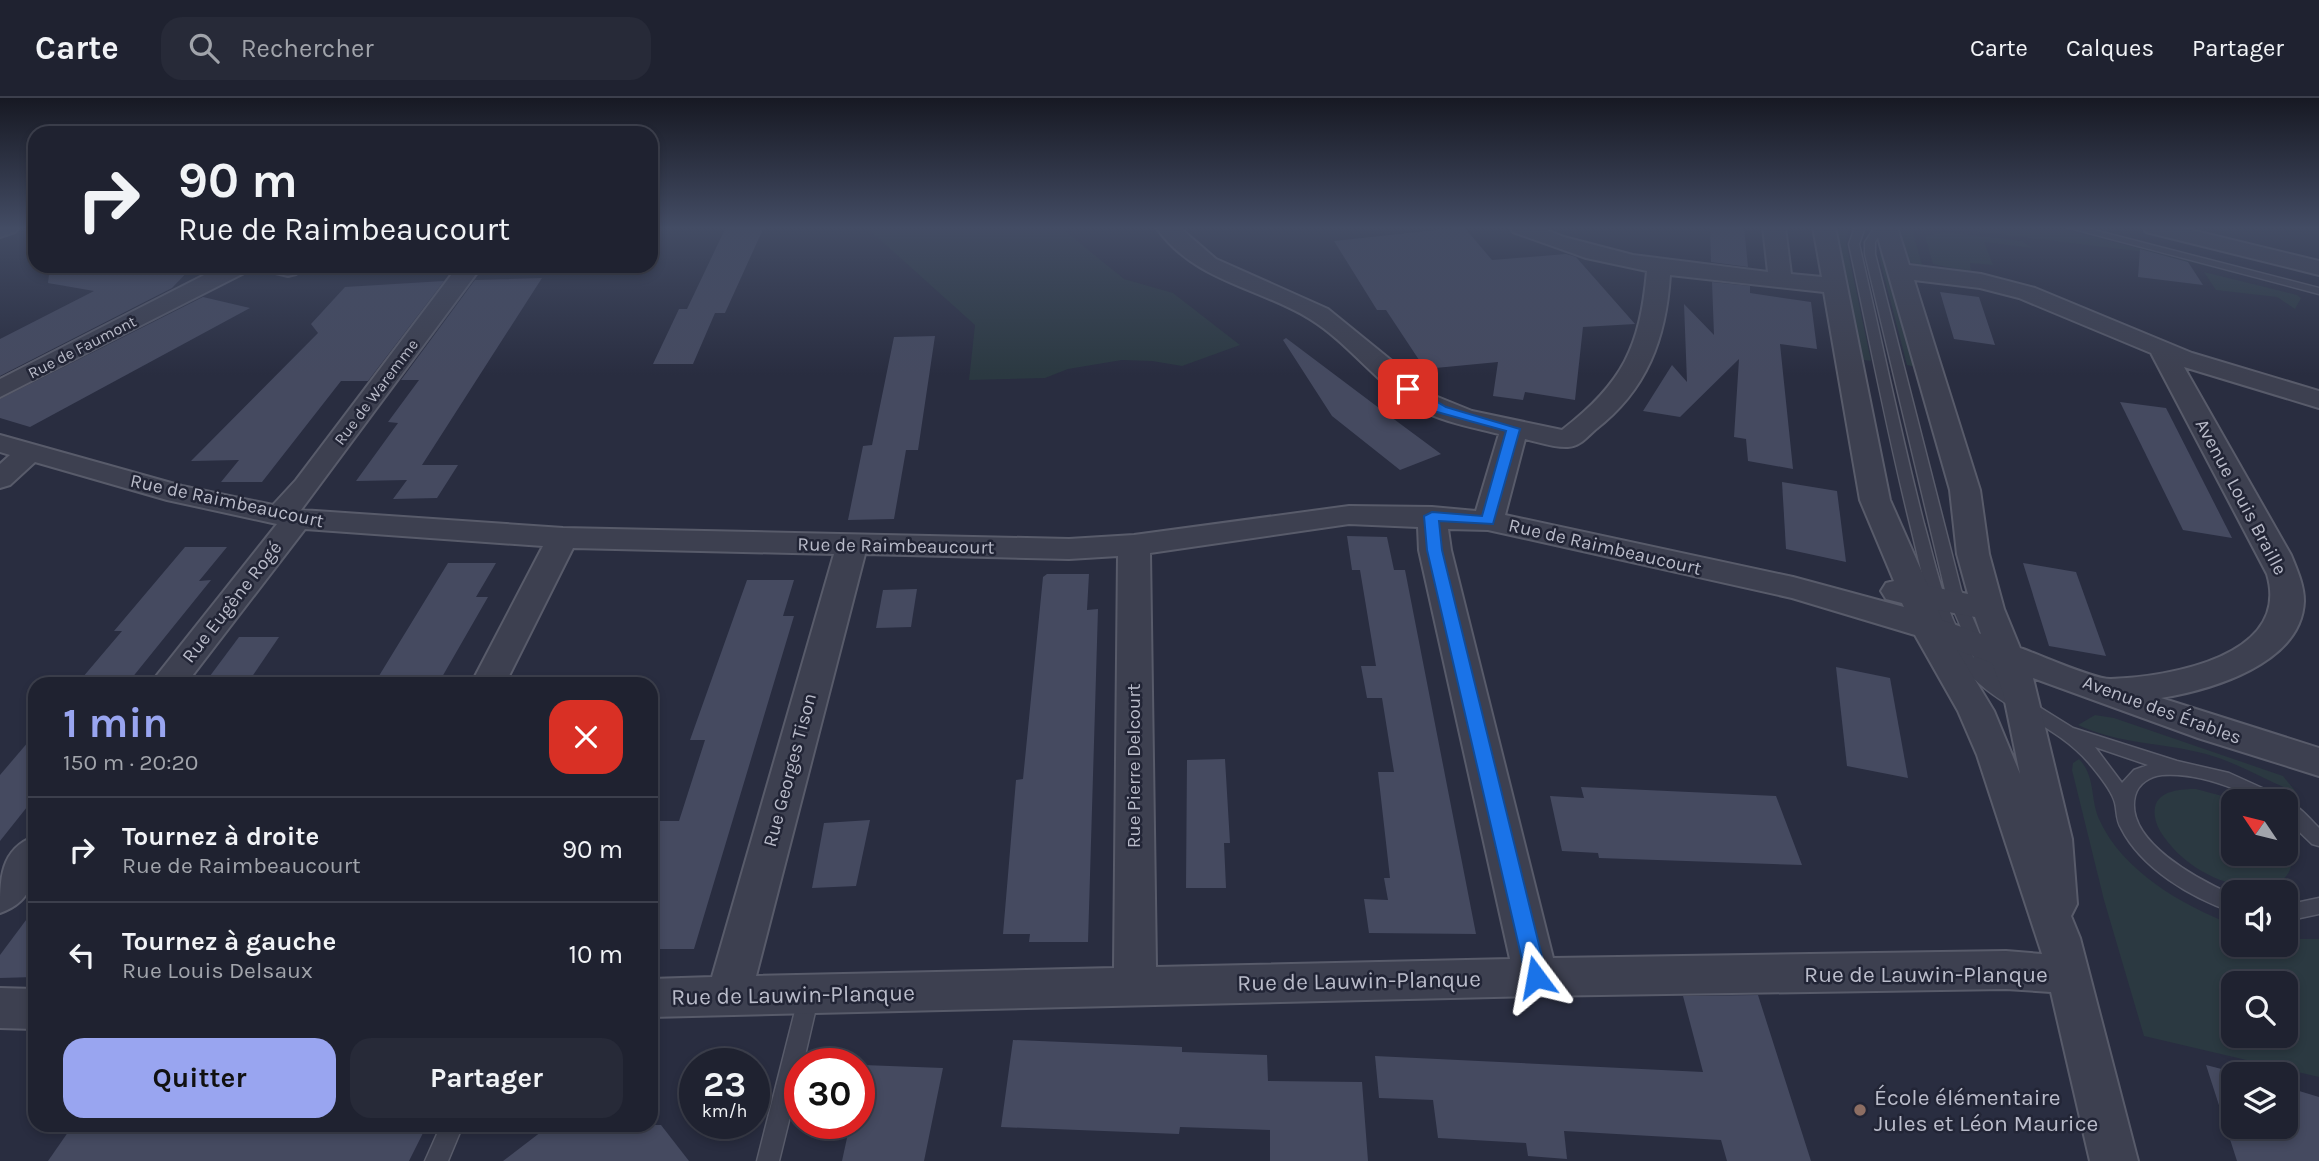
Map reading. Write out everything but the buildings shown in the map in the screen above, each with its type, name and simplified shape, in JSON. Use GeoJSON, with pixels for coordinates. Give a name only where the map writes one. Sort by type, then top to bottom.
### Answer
{"type":"FeatureCollection","features":[{"type":"Feature","properties":{"kind":"street","name":"Rue de Faumont"},"geometry":{"type":"LineString","coordinates":[[0,389],[219,277]]}},
{"type":"Feature","properties":{"kind":"street","name":"Rue de Waremme"},"geometry":{"type":"LineString","coordinates":[[288,517],[306,486],[462,277]]}},
{"type":"Feature","properties":{"kind":"street"},"geometry":{"type":"LineString","coordinates":[[1237,277],[1306,307],[1330,321],[1426,401],[1463,417],[1567,439],[1605,410],[1636,371],[1651,338],[1658,277]]}},
{"type":"Feature","properties":{"kind":"street"},"geometry":{"type":"LineString","coordinates":[[1759,277],[1835,286]]}},
{"type":"Feature","properties":{"kind":"street"},"geometry":{"type":"LineString","coordinates":[[1833,277],[1872,488],[1880,514],[1950,615],[1965,692],[1995,755],[2028,859],[2064,957],[2114,1161]]}},
{"type":"Feature","properties":{"kind":"street"},"geometry":{"type":"LineString","coordinates":[[1900,277],[1965,490],[1973,554],[1950,615]]}},
{"type":"Feature","properties":{"kind":"street"},"geometry":{"type":"LineString","coordinates":[[1936,277],[2012,288],[2067,307],[2161,348],[2319,400]]}},
{"type":"Feature","properties":{"kind":"street","name":"Avenue Louis Braille"},"geometry":{"type":"LineString","coordinates":[[2102,689],[2164,686],[2191,681],[2221,669],[2254,653],[2265,643],[2284,618],[2287,604],[2287,589],[2275,555],[2161,348]]}},
{"type":"Feature","properties":{"kind":"street"},"geometry":{"type":"LineString","coordinates":[[1488,521],[1514,429]]}},
{"type":"Feature","properties":{"kind":"street","name":"Rue de Raimbeaucourt"},"geometry":{"type":"LineString","coordinates":[[0,443],[177,494],[288,517],[412,531],[563,538],[1069,549],[1134,545],[1349,514],[1432,516],[1488,521],[1793,588],[1950,615],[2006,654]]}},
{"type":"Feature","properties":{"kind":"street"},"geometry":{"type":"LineString","coordinates":[[0,479],[30,452]]}},
{"type":"Feature","properties":{"kind":"street"},"geometry":{"type":"LineString","coordinates":[[1432,516],[1435,550],[1536,977]]}},
{"type":"Feature","properties":{"kind":"street","name":"Rue Eugène Rogé"},"geometry":{"type":"LineString","coordinates":[[172,677],[288,517]]}},
{"type":"Feature","properties":{"kind":"street"},"geometry":{"type":"LineString","coordinates":[[492,677],[563,538]]}},
{"type":"Feature","properties":{"kind":"street","name":"Rue Georges Tison"},"geometry":{"type":"LineString","coordinates":[[729,995],[852,545]]}},
{"type":"Feature","properties":{"kind":"street","name":"Rue Pierre Delcourt"},"geometry":{"type":"LineString","coordinates":[[1134,545],[1135,987]]}},
{"type":"Feature","properties":{"kind":"street"},"geometry":{"type":"LineString","coordinates":[[2006,654],[2024,705],[2052,839],[2064,957]]}},
{"type":"Feature","properties":{"kind":"street","name":"Avenue des Érables"},"geometry":{"type":"LineString","coordinates":[[2006,654],[2224,733],[2319,762]]}},
{"type":"Feature","properties":{"kind":"street"},"geometry":{"type":"LineString","coordinates":[[0,896],[28,861]]}},
{"type":"Feature","properties":{"kind":"street","name":"Rue de Lauwin-Planque"},"geometry":{"type":"LineString","coordinates":[[658,998],[1536,977],[2006,970],[2064,957]]}},
{"type":"Feature","properties":{"kind":"street"},"geometry":{"type":"LineString","coordinates":[[0,1008],[28,1009]]}},
{"type":"Feature","properties":{"kind":"lane"},"geometry":{"type":"LineString","coordinates":[[1861,277],[1909,494],[1963,656],[1978,673],[2057,726],[2089,752],[2124,802],[2128,822],[2155,858],[2199,889],[2221,899]]}},
{"type":"Feature","properties":{"kind":"lane"},"geometry":{"type":"LineString","coordinates":[[1875,277],[1950,615]]}},
{"type":"Feature","properties":{"kind":"lane"},"geometry":{"type":"LineString","coordinates":[[2273,277],[2319,288]]}},
{"type":"Feature","properties":{"kind":"lane"},"geometry":{"type":"LineString","coordinates":[[2276,277],[2319,288]]}},
{"type":"Feature","properties":{"kind":"lane"},"geometry":{"type":"LineString","coordinates":[[2057,726],[2126,753],[2227,778],[2249,789]]}},
{"type":"Feature","properties":{"kind":"lane"},"geometry":{"type":"LineString","coordinates":[[2124,802],[2129,785],[2136,779],[2154,770],[2179,768]]}},
{"type":"Feature","properties":{"kind":"lane"},"geometry":{"type":"LineString","coordinates":[[2298,819],[2319,839]]}},
{"type":"Feature","properties":{"kind":"lane"},"geometry":{"type":"LineString","coordinates":[[2298,912],[2319,906]]}},
{"type":"Feature","properties":{"kind":"lane"},"geometry":{"type":"LineString","coordinates":[[768,1161],[809,995]]}},
{"type":"Feature","properties":{"kind":"lane"},"geometry":{"type":"LineString","coordinates":[[436,1161],[449,1132]]}},
{"type":"Feature","properties":{"kind":"shaded area"},"geometry":{"type":"Polygon","coordinates":[[[921,277],[1121,277],[1173,293],[1240,345],[1182,366],[1122,360],[1068,369],[1045,378],[969,380],[975,325],[921,277]]]}},
{"type":"Feature","properties":{"kind":"shaded area"},"geometry":{"type":"Polygon","coordinates":[[[1840,277],[1853,277],[1871,361],[1857,359],[1840,277]]]}},
{"type":"Feature","properties":{"kind":"shaded area"},"geometry":{"type":"Polygon","coordinates":[[[1884,277],[1891,277],[1921,368],[1907,365],[1884,277]]]}},
{"type":"Feature","properties":{"kind":"shaded area"},"geometry":{"type":"Polygon","coordinates":[[[2207,277],[2223,277],[2301,298],[2295,309],[2277,297],[2216,290],[2207,277]]]}},
{"type":"Feature","properties":{"kind":"shaded area"},"geometry":{"type":"Polygon","coordinates":[[[2095,715],[2114,718],[2283,776],[2294,789],[2206,754],[2126,740],[2078,725],[2095,715]]]}},
{"type":"Feature","properties":{"kind":"shaded area"},"geometry":{"type":"Polygon","coordinates":[[[2079,759],[2088,773],[2099,819],[2122,855],[2174,896],[2221,920],[2221,957],[2298,957],[2298,939],[2319,939],[2319,1077],[2298,1072],[2298,1062],[2255,1062],[2144,1036],[2104,900],[2072,770],[2073,763],[2079,759]]]}},
{"type":"Feature","properties":{"kind":"shaded area"},"geometry":{"type":"Polygon","coordinates":[[[2196,789],[2221,796],[2221,866],[2290,866],[2287,875],[2280,880],[2223,880],[2183,858],[2164,837],[2155,819],[2157,801],[2178,790],[2196,789]]]}},
{"type":"Feature","properties":{"kind":"place","name":"École élémentaire Jules et Léon Maurice"},"geometry":{"type":"Point","coordinates":[1860,1110]}},
{"type":"Feature","properties":{"kind":"route"},"geometry":{"type":"LineString","coordinates":[[1408,389],[1441,410],[1514,429],[1488,521],[1432,516],[1435,550],[1536,977]]}}]}
